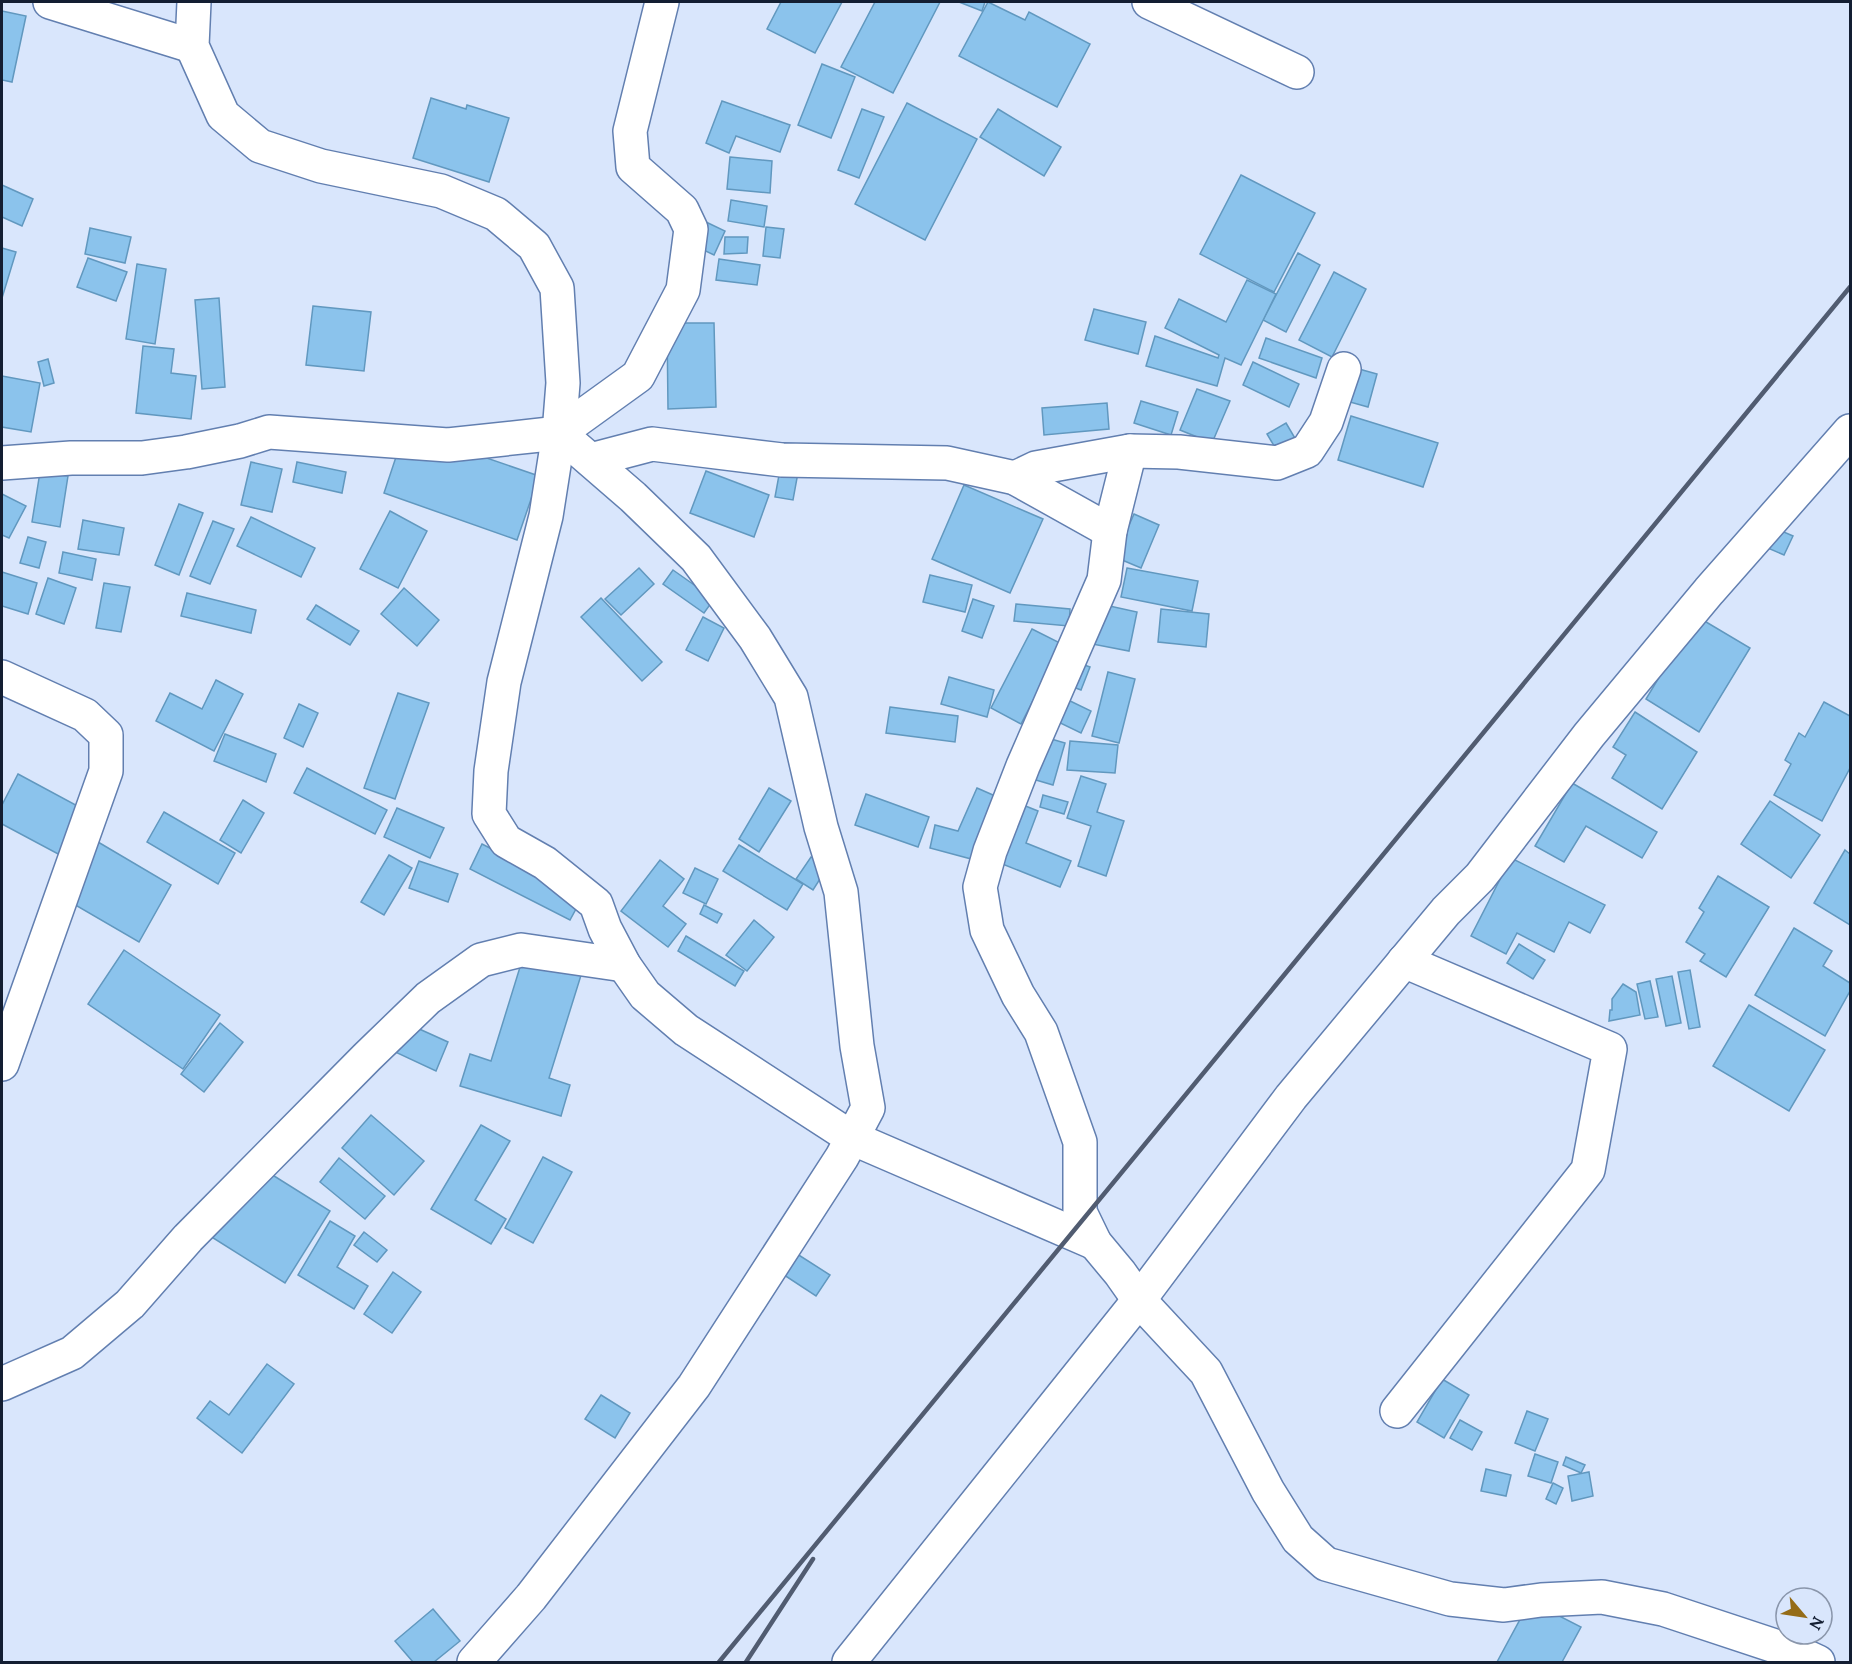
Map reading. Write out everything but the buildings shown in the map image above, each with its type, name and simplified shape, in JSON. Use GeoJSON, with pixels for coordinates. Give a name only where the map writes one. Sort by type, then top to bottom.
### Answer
{"type":"FeatureCollection","features":[{"type":"Feature","properties":{"kind":"street"},"geometry":{"type":"LineString","coordinates":[[50,2],[192,46]]}},
{"type":"Feature","properties":{"kind":"street"},"geometry":{"type":"LineString","coordinates":[[194,2],[192,46],[223,115],[260,146],[321,166],[441,190],[496,214],[534,246],[557,288],[563,383],[560,433],[546,516],[504,682],[491,771],[489,814],[506,840],[545,863],[596,904],[605,929],[624,965],[645,995],[686,1030],[852,1138],[1095,1243]]}},
{"type":"Feature","properties":{"kind":"street"},"geometry":{"type":"LineString","coordinates":[[2,463],[71,458],[142,458],[240,441],[269,432],[448,446],[560,433],[638,376],[683,290],[691,229],[682,210],[633,167],[630,131],[662,2]]}},
{"type":"Feature","properties":{"kind":"street"},"geometry":{"type":"LineString","coordinates":[[1149,2],[1297,72]]}},
{"type":"Feature","properties":{"kind":"street"},"geometry":{"type":"LineString","coordinates":[[1015,478],[1036,468],[1130,450],[1179,452],[1277,463],[1307,451],[1326,423],[1344,369]]}},
{"type":"Feature","properties":{"kind":"street"},"geometry":{"type":"LineString","coordinates":[[849,1662],[1139,1300],[1291,1097],[1446,911],[1480,877],[1589,735],[1708,591],[1851,431]]}},
{"type":"Feature","properties":{"kind":"street"},"geometry":{"type":"LineString","coordinates":[[474,1662],[531,1597],[694,1386],[842,1157],[868,1108],[857,1046],[841,892],[821,827],[791,697],[756,638],[696,558],[633,497],[560,433]]}},
{"type":"Feature","properties":{"kind":"street"},"geometry":{"type":"LineString","coordinates":[[591,460],[652,444],[782,460],[947,463],[1015,478],[1110,531]]}},
{"type":"Feature","properties":{"kind":"street"},"geometry":{"type":"LineString","coordinates":[[1130,450],[1110,531],[1104,580],[1023,766],[990,851],[980,887],[987,930],[1018,994],[1041,1032],[1080,1142],[1080,1212],[1095,1243],[1139,1300],[1206,1372],[1268,1491],[1298,1539],[1326,1564],[1450,1599],[1504,1605],[1541,1600],[1602,1598],[1663,1609],[1713,1624],[1818,1662]]}},
{"type":"Feature","properties":{"kind":"street"},"geometry":{"type":"LineString","coordinates":[[2,678],[85,715],[106,735],[106,771],[2,1064]]}},
{"type":"Feature","properties":{"kind":"street"},"geometry":{"type":"LineString","coordinates":[[6,1377],[72,1353],[130,1304],[188,1238],[367,1057],[428,998],[481,960],[521,950],[624,965]]}},
{"type":"Feature","properties":{"kind":"street"},"geometry":{"type":"LineString","coordinates":[[1397,1411],[1588,1170],[1610,1049],[1404,961]]}},
{"type":"Feature","properties":{"kind":"railway"},"geometry":{"type":"LineString","coordinates":[[719,1662],[1850,287]]}},
{"type":"Feature","properties":{"kind":"railway"},"geometry":{"type":"LineString","coordinates":[[746,1662],[813,1559]]}}]}
